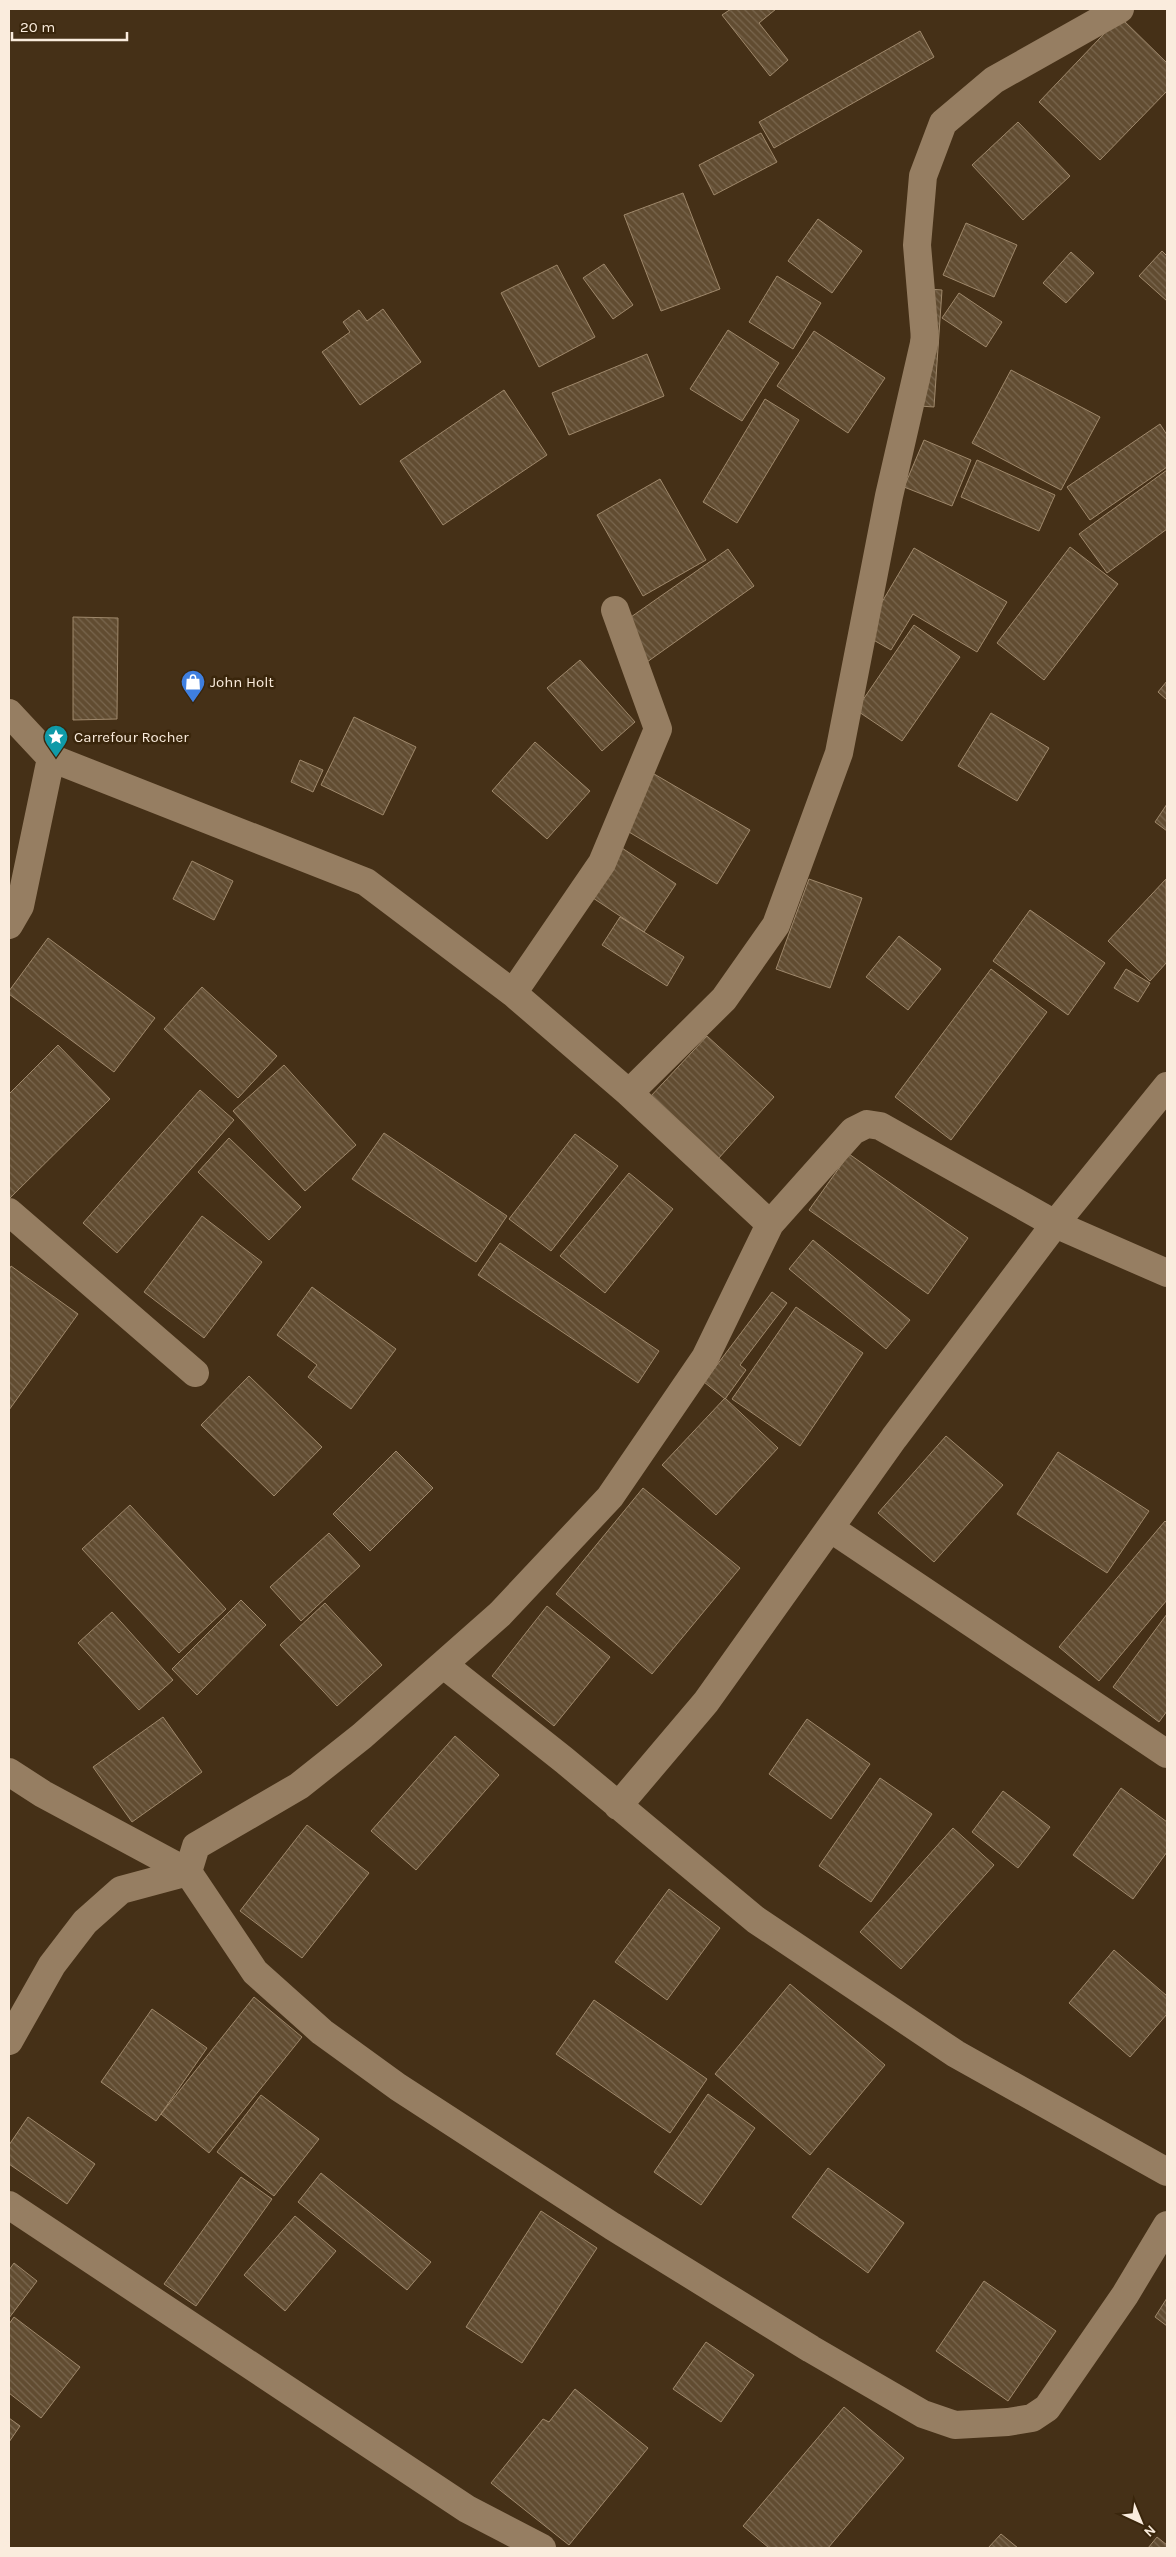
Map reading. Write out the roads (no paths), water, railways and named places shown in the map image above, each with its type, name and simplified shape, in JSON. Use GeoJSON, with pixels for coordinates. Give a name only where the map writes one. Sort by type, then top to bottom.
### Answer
{"type":"FeatureCollection","features":[{"type":"Feature","properties":{"kind":"street"},"geometry":{"type":"LineString","coordinates":[[629,1093],[724,999],[776,924],[839,752],[889,496],[925,338],[917,245],[921,196],[923,176],[943,123],[994,80],[1120,9]]}},
{"type":"Feature","properties":{"kind":"street"},"geometry":{"type":"LineString","coordinates":[[513,993],[602,863],[658,729],[615,610]]}},
{"type":"Feature","properties":{"kind":"street"},"geometry":{"type":"LineString","coordinates":[[9,713],[51,758],[366,882],[513,993],[629,1093],[770,1224]]}},
{"type":"Feature","properties":{"kind":"street"},"geometry":{"type":"LineString","coordinates":[[9,925],[20,906],[51,758]]}},
{"type":"Feature","properties":{"kind":"street"},"geometry":{"type":"LineString","coordinates":[[618,1806],[706,1702],[830,1528],[1055,1224],[1167,1086]]}},
{"type":"Feature","properties":{"kind":"street"},"geometry":{"type":"LineString","coordinates":[[188,1872],[196,1846],[299,1786],[362,1736],[444,1664],[500,1614],[610,1497],[705,1358],[770,1224],[853,1131],[867,1124],[880,1126],[1055,1224],[1167,1273]]}},
{"type":"Feature","properties":{"kind":"street"},"geometry":{"type":"LineString","coordinates":[[9,1212],[194,1373]]}},
{"type":"Feature","properties":{"kind":"street"},"geometry":{"type":"LineString","coordinates":[[830,1528],[1167,1754]]}},
{"type":"Feature","properties":{"kind":"street"},"geometry":{"type":"LineString","coordinates":[[444,1664],[756,1920],[956,2054],[1167,2172]]}},
{"type":"Feature","properties":{"kind":"street"},"geometry":{"type":"LineString","coordinates":[[9,1772],[43,1794],[188,1872],[255,1972],[322,2032],[398,2087],[612,2226],[811,2349],[923,2414],[955,2425],[1008,2422],[1032,2418],[1046,2408],[1125,2295],[1167,2225]]}},
{"type":"Feature","properties":{"kind":"street"},"geometry":{"type":"LineString","coordinates":[[9,2041],[52,1964],[85,1922],[121,1890],[188,1872]]}},
{"type":"Feature","properties":{"kind":"street"},"geometry":{"type":"LineString","coordinates":[[9,2205],[467,2509],[542,2548]]}},
{"type":"Feature","properties":{"kind":"place","name":"John Holt"},"geometry":{"type":"Point","coordinates":[193,703]}},
{"type":"Feature","properties":{"kind":"place","name":"Carrefour Rocher"},"geometry":{"type":"Point","coordinates":[56,758]}}]}
